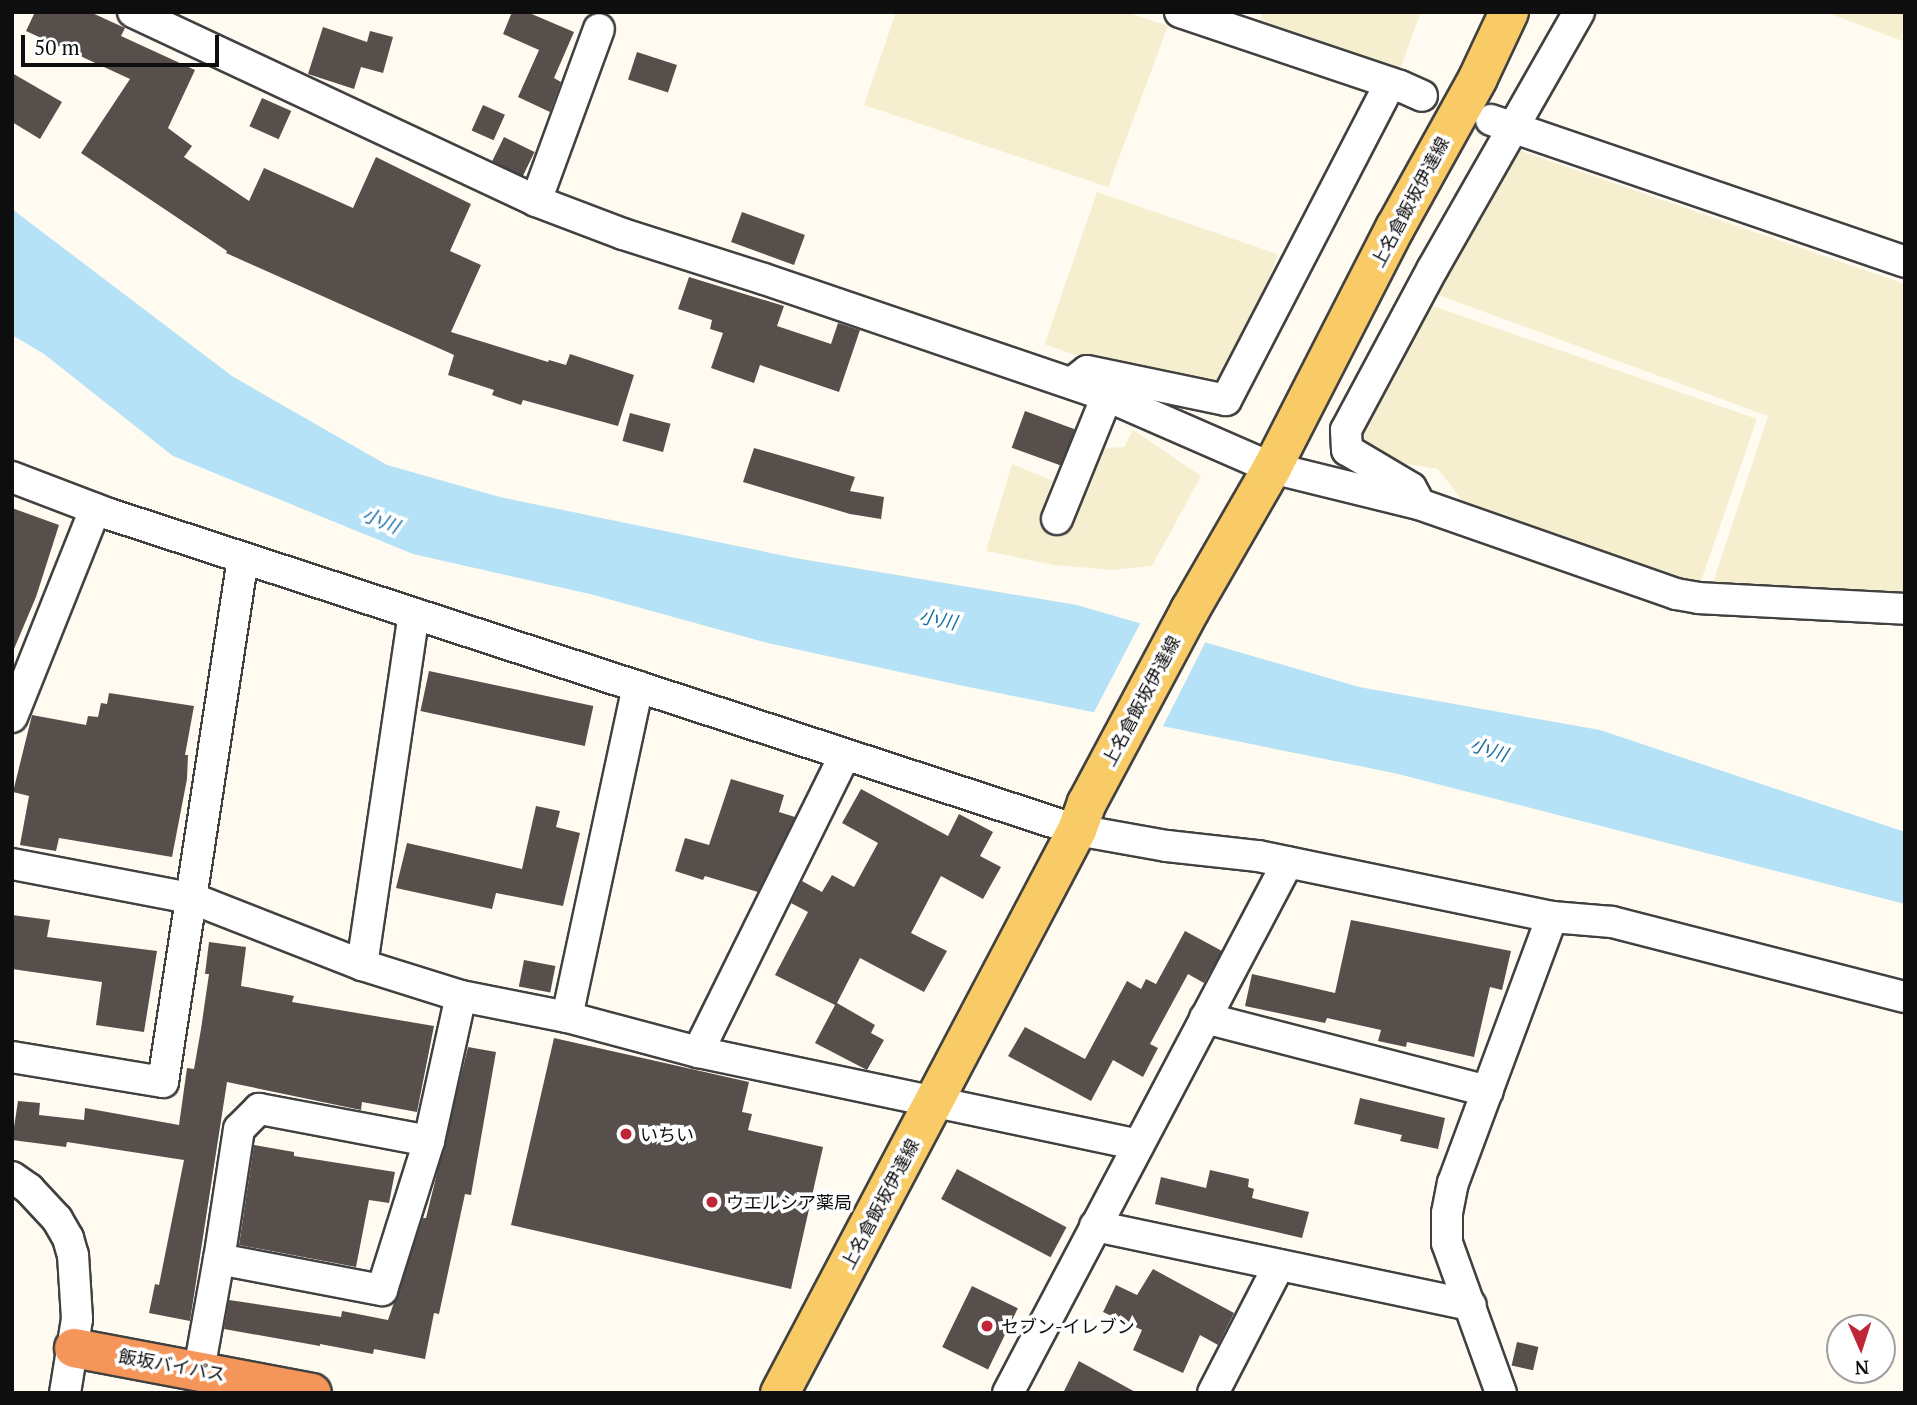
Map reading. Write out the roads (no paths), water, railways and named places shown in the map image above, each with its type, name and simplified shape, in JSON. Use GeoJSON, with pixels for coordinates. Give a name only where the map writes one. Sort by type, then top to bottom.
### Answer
{"type":"FeatureCollection","features":[{"type":"Feature","properties":{"kind":"highway","name":"飯坂バイパス"},"geometry":{"type":"LineString","coordinates":[[74,1348],[312,1393]]}},
{"type":"Feature","properties":{"kind":"main road","name":"上名倉飯坂伊達線"},"geometry":{"type":"LineString","coordinates":[[780,1393],[1190,610],[1272,468],[1395,228],[1478,78],[1509,12]]}},
{"type":"Feature","properties":{"kind":"street"},"geometry":{"type":"LineString","coordinates":[[133,12],[536,201],[623,234],[1107,396],[1272,468],[1419,504],[1676,594],[1698,598],[1905,609]]}},
{"type":"Feature","properties":{"kind":"street"},"geometry":{"type":"LineString","coordinates":[[1180,12],[1422,96]]}},
{"type":"Feature","properties":{"kind":"street"},"geometry":{"type":"LineString","coordinates":[[1419,504],[1411,488],[1347,450],[1346,430],[1502,124],[1579,12]]}},
{"type":"Feature","properties":{"kind":"street"},"geometry":{"type":"LineString","coordinates":[[536,201],[599,29]]}},
{"type":"Feature","properties":{"kind":"street"},"geometry":{"type":"LineString","coordinates":[[1070,384],[1087,371],[1226,400],[1390,83]]}},
{"type":"Feature","properties":{"kind":"street"},"geometry":{"type":"LineString","coordinates":[[1502,124],[1905,262]]}},
{"type":"Feature","properties":{"kind":"street"},"geometry":{"type":"LineString","coordinates":[[1057,519],[1107,396]]}},
{"type":"Feature","properties":{"kind":"street"},"geometry":{"type":"LineString","coordinates":[[12,477],[95,509],[845,755],[1082,816],[1288,862],[1552,917],[1612,922],[1905,997]]}},
{"type":"Feature","properties":{"kind":"street"},"geometry":{"type":"LineString","coordinates":[[13,712],[95,509]]}},
{"type":"Feature","properties":{"kind":"street"},"geometry":{"type":"LineString","coordinates":[[12,1057],[163,1082],[243,558]]}},
{"type":"Feature","properties":{"kind":"street"},"geometry":{"type":"LineString","coordinates":[[362,965],[414,614]]}},
{"type":"Feature","properties":{"kind":"street"},"geometry":{"type":"LineString","coordinates":[[567,1017],[638,687]]}},
{"type":"Feature","properties":{"kind":"street"},"geometry":{"type":"LineString","coordinates":[[698,1052],[845,755]]}},
{"type":"Feature","properties":{"kind":"street"},"geometry":{"type":"LineString","coordinates":[[1008,1393],[1288,862]]}},
{"type":"Feature","properties":{"kind":"street"},"geometry":{"type":"LineString","coordinates":[[12,864],[191,898],[362,965],[461,996],[567,1017],[698,1052],[1138,1145]]}},
{"type":"Feature","properties":{"kind":"street"},"geometry":{"type":"LineString","coordinates":[[1501,1393],[1447,1243],[1447,1213],[1453,1182],[1552,917]]}},
{"type":"Feature","properties":{"kind":"street"},"geometry":{"type":"LineString","coordinates":[[219,1259],[382,1290],[429,1141],[461,996]]}},
{"type":"Feature","properties":{"kind":"street"},"geometry":{"type":"LineString","coordinates":[[1205,1018],[1488,1091]]}},
{"type":"Feature","properties":{"kind":"street"},"geometry":{"type":"LineString","coordinates":[[199,1370],[239,1129],[259,1109],[429,1141]]}},
{"type":"Feature","properties":{"kind":"street"},"geometry":{"type":"LineString","coordinates":[[12,1177],[46,1205],[68,1238],[76,1276],[74,1348],[65,1393]]}},
{"type":"Feature","properties":{"kind":"street"},"geometry":{"type":"LineString","coordinates":[[1096,1226],[1471,1306]]}},
{"type":"Feature","properties":{"kind":"street"},"geometry":{"type":"LineString","coordinates":[[1213,1393],[1279,1265]]}},
{"type":"Feature","properties":{"kind":"water","name":"小川"},"geometry":{"type":"Polygon","coordinates":[[[12,209],[232,376],[387,465],[500,497],[795,558],[1077,605],[1359,687],[1600,730],[1905,832],[1905,904],[1394,773],[959,685],[768,643],[590,594],[413,554],[173,456],[44,354],[12,335],[12,209]]]}},
{"type":"Feature","properties":{"kind":"place","name":"いちい"},"geometry":{"type":"Point","coordinates":[626,1134]}},
{"type":"Feature","properties":{"kind":"place","name":"ウエルシア薬局"},"geometry":{"type":"Point","coordinates":[712,1202]}},
{"type":"Feature","properties":{"kind":"place","name":"セブン-イレブン"},"geometry":{"type":"Point","coordinates":[987,1326]}}]}
